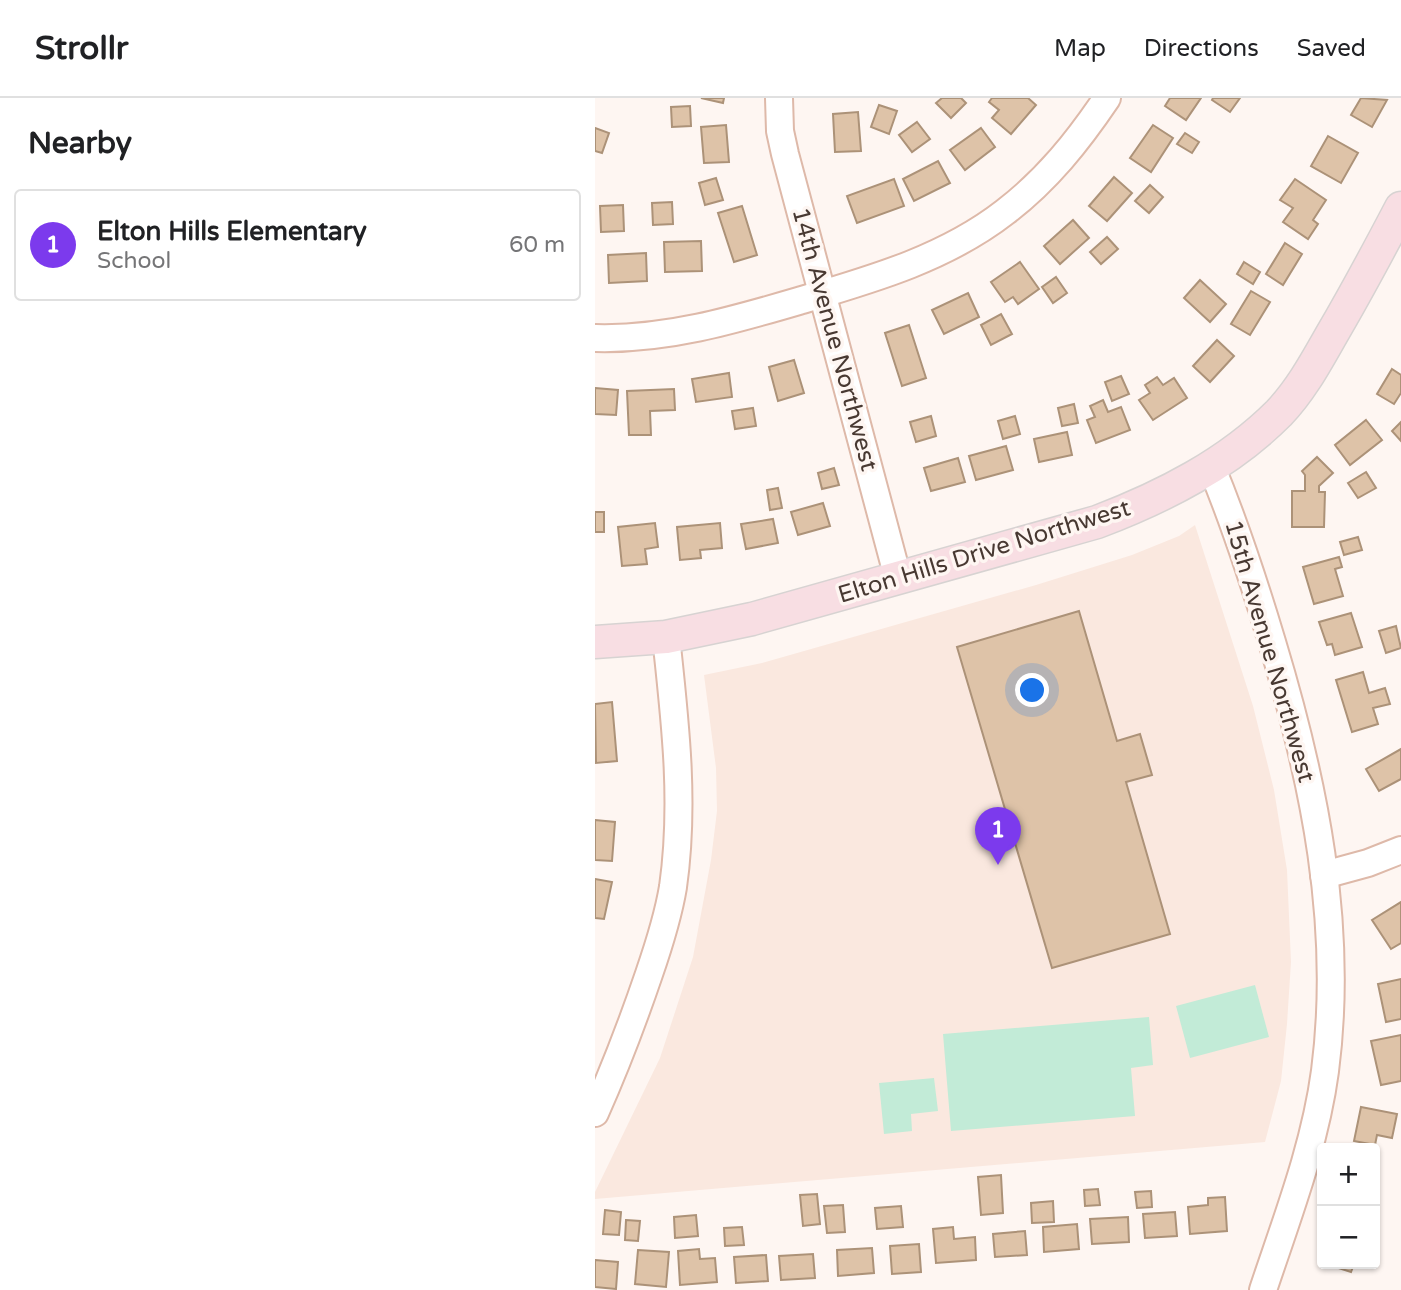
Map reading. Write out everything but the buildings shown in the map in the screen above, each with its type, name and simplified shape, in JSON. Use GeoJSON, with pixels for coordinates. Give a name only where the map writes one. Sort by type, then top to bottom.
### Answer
{"type":"FeatureCollection","features":[{"type":"Feature","properties":{"kind":"main road","name":"Elton Hills Drive Northwest"},"geometry":{"type":"LineString","coordinates":[[595,642],[666,637],[752,620],[1097,522],[1150,500],[1211,467],[1247,442],[1280,412],[1301,386],[1340,321],[1401,208]]}},
{"type":"Feature","properties":{"kind":"street","name":"14th Avenue Northwest"},"geometry":{"type":"LineString","coordinates":[[779,98],[780,131],[785,154],[898,578]]}},
{"type":"Feature","properties":{"kind":"street"},"geometry":{"type":"LineString","coordinates":[[595,338],[647,336],[700,328],[901,269],[972,234],[1004,213],[1061,160],[1107,98]]}},
{"type":"Feature","properties":{"kind":"street","name":"15th Avenue Northwest"},"geometry":{"type":"LineString","coordinates":[[1211,467],[1243,548],[1297,726],[1317,824],[1324,875],[1330,993],[1325,1070],[1308,1148],[1263,1290]]}},
{"type":"Feature","properties":{"kind":"street"},"geometry":{"type":"LineString","coordinates":[[595,1113],[639,1003],[664,928],[672,889],[679,815],[676,723],[666,637]]}},
{"type":"Feature","properties":{"kind":"street"},"geometry":{"type":"LineString","coordinates":[[1324,875],[1368,863],[1401,849]]}},
{"type":"Feature","properties":{"kind":"shaded area"},"geometry":{"type":"Polygon","coordinates":[[[1195,525],[1253,706],[1274,790],[1287,870],[1291,962],[1287,1024],[1281,1081],[1265,1142],[595,1199],[595,1192],[660,1058],[693,957],[717,811],[716,768],[704,675],[762,663],[1036,585],[1132,555],[1179,536],[1195,525]]]}},
{"type":"Feature","properties":{"kind":"green space"},"geometry":{"type":"Polygon","coordinates":[[[1255,985],[1269,1037],[1190,1058],[1176,1006],[1255,985]]]}},
{"type":"Feature","properties":{"kind":"green space"},"geometry":{"type":"Polygon","coordinates":[[[1149,1017],[1153,1065],[1131,1068],[1135,1116],[951,1131],[943,1034],[1149,1017]]]}},
{"type":"Feature","properties":{"kind":"green space"},"geometry":{"type":"Polygon","coordinates":[[[934,1078],[938,1111],[911,1114],[912,1131],[884,1134],[879,1083],[934,1078]]]}},
{"type":"Feature","properties":{"kind":"place","name":"Elton Hills Elementary"},"geometry":{"type":"Point","coordinates":[998,865]}}]}
